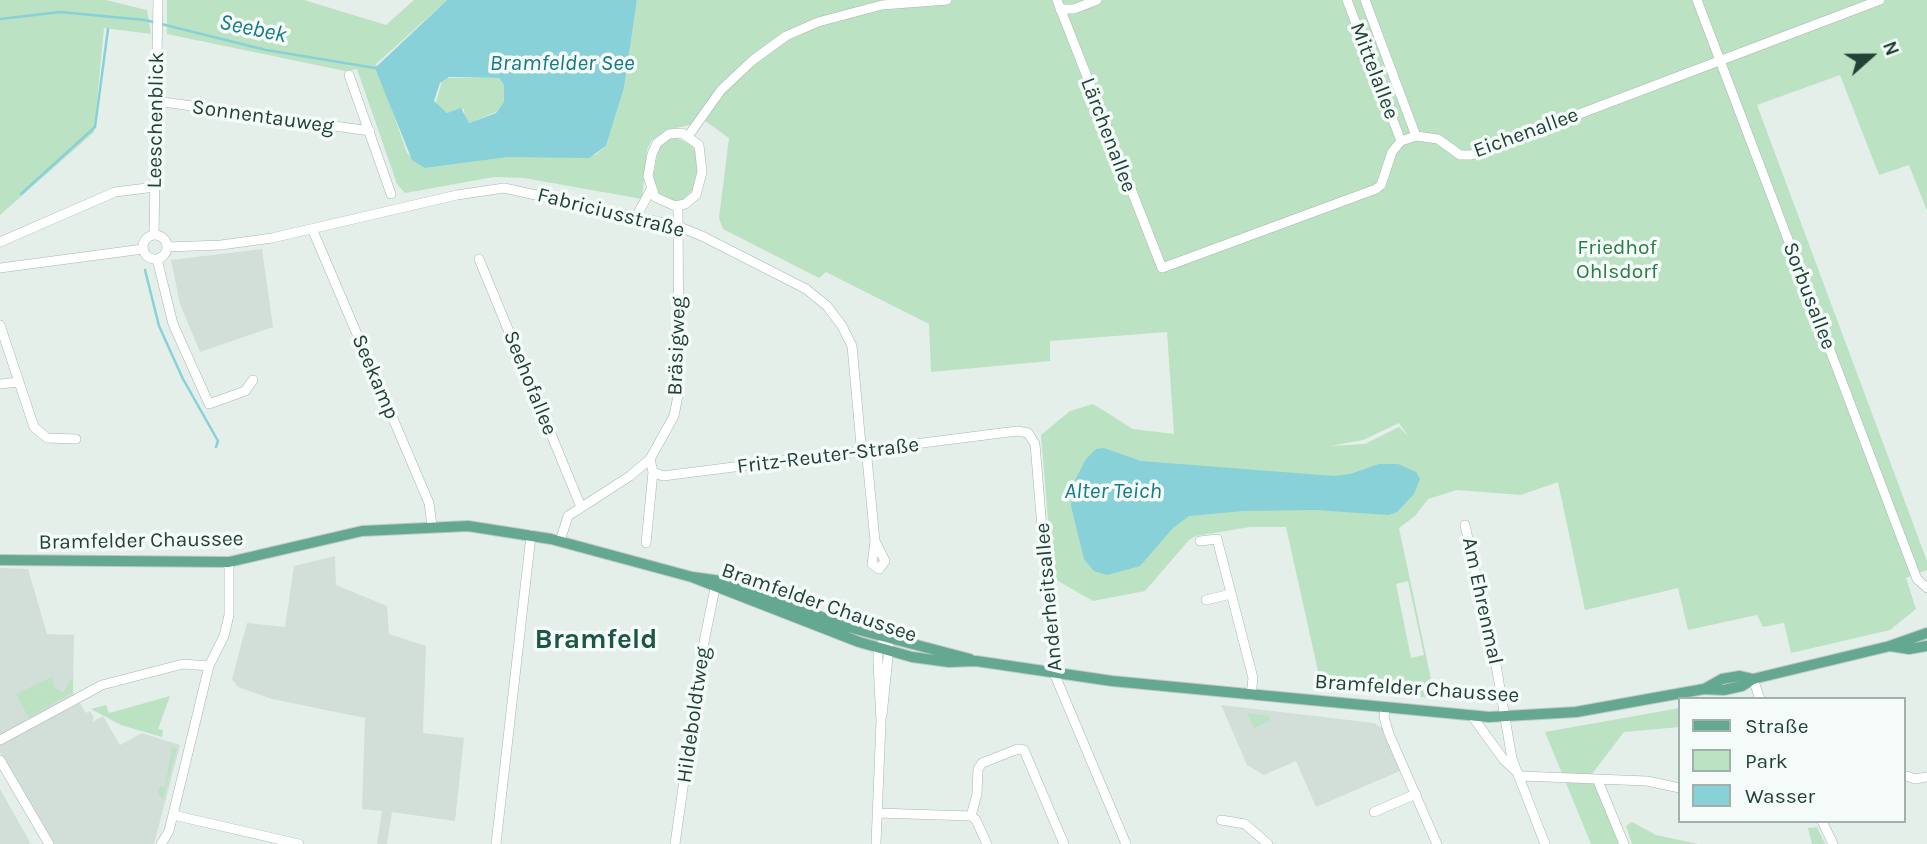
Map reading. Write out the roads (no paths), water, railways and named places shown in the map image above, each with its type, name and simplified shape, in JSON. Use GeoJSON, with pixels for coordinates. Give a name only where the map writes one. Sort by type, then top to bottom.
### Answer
{"type":"FeatureCollection","features":[{"type":"Feature","properties":{"kind":"main road","name":"Bramfelder Chaussee"},"geometry":{"type":"LineString","coordinates":[[0,561],[229,562],[362,531],[468,526],[560,541],[692,577],[743,585],[844,626],[976,661],[1054,673],[1251,695],[1506,718],[1576,712],[1704,689],[1722,680],[1740,676],[1753,679],[1890,646],[1927,633]]}},
{"type":"Feature","properties":{"kind":"main road","name":"Bramfelder Chaussee"},"geometry":{"type":"LineString","coordinates":[[692,577],[715,588],[774,606],[884,650],[949,662],[976,661]]}},
{"type":"Feature","properties":{"kind":"main road","name":"Bramfelder Chaussee"},"geometry":{"type":"LineString","coordinates":[[1890,646],[1909,649],[1927,646]]}},
{"type":"Feature","properties":{"kind":"street"},"geometry":{"type":"LineString","coordinates":[[688,135],[721,90],[753,60],[786,36],[818,22],[881,5],[947,0]]}},
{"type":"Feature","properties":{"kind":"street"},"geometry":{"type":"LineString","coordinates":[[1048,0],[1074,9],[1097,0]]}},
{"type":"Feature","properties":{"kind":"street","name":"Mittelallee"},"geometry":{"type":"LineString","coordinates":[[1347,0],[1401,141]]}},
{"type":"Feature","properties":{"kind":"street","name":"Mittelallee"},"geometry":{"type":"LineString","coordinates":[[1365,0],[1416,135]]}},
{"type":"Feature","properties":{"kind":"street","name":"Sorbusallee"},"geometry":{"type":"LineString","coordinates":[[1697,0],[1917,579],[1927,588]]}},
{"type":"Feature","properties":{"kind":"street","name":"Eichenallee"},"geometry":{"type":"LineString","coordinates":[[1416,135],[1438,139],[1460,155],[1471,156],[1880,0]]}},
{"type":"Feature","properties":{"kind":"street","name":"Leeschenblick"},"geometry":{"type":"LineString","coordinates":[[154,234],[157,2]]}},
{"type":"Feature","properties":{"kind":"street","name":"Lärchenallee"},"geometry":{"type":"LineString","coordinates":[[1058,4],[1162,268],[1376,189],[1381,184],[1389,156],[1401,141]]}},
{"type":"Feature","properties":{"kind":"street"},"geometry":{"type":"LineString","coordinates":[[349,75],[391,194]]}},
{"type":"Feature","properties":{"kind":"street","name":"Sonnentauweg"},"geometry":{"type":"LineString","coordinates":[[156,101],[370,131]]}},
{"type":"Feature","properties":{"kind":"street"},"geometry":{"type":"LineString","coordinates":[[669,134],[688,135],[699,145],[702,155],[701,184],[692,199],[678,206],[661,202],[651,189],[649,167],[656,145],[669,134]]}},
{"type":"Feature","properties":{"kind":"street"},"geometry":{"type":"LineString","coordinates":[[1401,141],[1416,135]]}},
{"type":"Feature","properties":{"kind":"street"},"geometry":{"type":"LineString","coordinates":[[0,242],[115,192],[155,187]]}},
{"type":"Feature","properties":{"kind":"street","name":"Fabriciusstraße"},"geometry":{"type":"LineString","coordinates":[[313,231],[428,202],[504,188],[677,226],[806,289],[827,306],[852,346],[861,445],[875,541]]}},
{"type":"Feature","properties":{"kind":"street"},"geometry":{"type":"LineString","coordinates":[[636,216],[651,189]]}},
{"type":"Feature","properties":{"kind":"street","name":"Bräsigweg"},"geometry":{"type":"LineString","coordinates":[[560,541],[568,516],[630,476],[650,459],[674,416],[679,390],[678,206]]}},
{"type":"Feature","properties":{"kind":"street"},"geometry":{"type":"LineString","coordinates":[[167,247],[230,244],[313,231]]}},
{"type":"Feature","properties":{"kind":"street","name":"Seekamp"},"geometry":{"type":"LineString","coordinates":[[313,231],[429,503],[432,526]]}},
{"type":"Feature","properties":{"kind":"street"},"geometry":{"type":"LineString","coordinates":[[154,234],[162,237],[167,247],[164,255],[157,259],[146,256],[143,249],[145,239],[154,234]]}},
{"type":"Feature","properties":{"kind":"street"},"geometry":{"type":"LineString","coordinates":[[0,268],[143,249]]}},
{"type":"Feature","properties":{"kind":"street"},"geometry":{"type":"LineString","coordinates":[[157,259],[167,307],[209,404],[245,391],[253,380]]}},
{"type":"Feature","properties":{"kind":"street","name":"Seehofallee"},"geometry":{"type":"LineString","coordinates":[[479,259],[581,507]]}},
{"type":"Feature","properties":{"kind":"street"},"geometry":{"type":"LineString","coordinates":[[0,325],[18,382],[38,432],[54,439],[76,439]]}},
{"type":"Feature","properties":{"kind":"street"},"geometry":{"type":"LineString","coordinates":[[0,384],[18,382]]}},
{"type":"Feature","properties":{"kind":"street","name":"Fritz-Reuter-Straße"},"geometry":{"type":"LineString","coordinates":[[653,472],[663,476],[864,452],[1017,430]]}},
{"type":"Feature","properties":{"kind":"street","name":"Anderheitsallee"},"geometry":{"type":"LineString","coordinates":[[1017,430],[1028,433],[1035,444],[1054,673],[1126,844]]}},
{"type":"Feature","properties":{"kind":"street"},"geometry":{"type":"LineString","coordinates":[[646,542],[653,472],[650,459]]}},
{"type":"Feature","properties":{"kind":"street","name":"Am Ehrenmal"},"geometry":{"type":"LineString","coordinates":[[1465,525],[1516,773]]}},
{"type":"Feature","properties":{"kind":"street"},"geometry":{"type":"LineString","coordinates":[[496,844],[531,535]]}},
{"type":"Feature","properties":{"kind":"street"},"geometry":{"type":"LineString","coordinates":[[1200,541],[1217,539],[1253,678],[1251,695]]}},
{"type":"Feature","properties":{"kind":"street"},"geometry":{"type":"LineString","coordinates":[[161,844],[173,815],[209,666],[219,649],[229,615],[229,562]]}},
{"type":"Feature","properties":{"kind":"street","name":"Hildeboldtweg"},"geometry":{"type":"LineString","coordinates":[[675,844],[703,647],[715,588]]}},
{"type":"Feature","properties":{"kind":"street"},"geometry":{"type":"LineString","coordinates":[[1206,600],[1231,594]]}},
{"type":"Feature","properties":{"kind":"street"},"geometry":{"type":"LineString","coordinates":[[876,844],[881,721],[878,705],[884,650],[888,638]]}},
{"type":"Feature","properties":{"kind":"street"},"geometry":{"type":"LineString","coordinates":[[0,740],[102,685],[183,664],[209,666]]}},
{"type":"Feature","properties":{"kind":"street"},"geometry":{"type":"LineString","coordinates":[[1753,679],[1759,697]]}},
{"type":"Feature","properties":{"kind":"street"},"geometry":{"type":"LineString","coordinates":[[1385,708],[1384,717],[1389,734],[1437,844]]}},
{"type":"Feature","properties":{"kind":"street"},"geometry":{"type":"LineString","coordinates":[[1472,716],[1516,773],[1545,844]]}},
{"type":"Feature","properties":{"kind":"street"},"geometry":{"type":"LineString","coordinates":[[971,816],[977,794],[978,769],[982,763],[1018,749],[1024,750],[1064,844]]}},
{"type":"Feature","properties":{"kind":"street"},"geometry":{"type":"LineString","coordinates":[[0,760],[49,844]]}},
{"type":"Feature","properties":{"kind":"street"},"geometry":{"type":"LineString","coordinates":[[1516,773],[1526,778],[1647,781],[1678,788]]}},
{"type":"Feature","properties":{"kind":"street"},"geometry":{"type":"LineString","coordinates":[[1907,775],[1915,779],[1927,777]]}},
{"type":"Feature","properties":{"kind":"street"},"geometry":{"type":"LineString","coordinates":[[1598,781],[1624,844]]}},
{"type":"Feature","properties":{"kind":"street"},"geometry":{"type":"LineString","coordinates":[[1374,812],[1416,794]]}},
{"type":"Feature","properties":{"kind":"street"},"geometry":{"type":"LineString","coordinates":[[877,813],[971,816],[976,820],[987,844]]}},
{"type":"Feature","properties":{"kind":"street"},"geometry":{"type":"LineString","coordinates":[[173,815],[299,844]]}},
{"type":"Feature","properties":{"kind":"street"},"geometry":{"type":"LineString","coordinates":[[1221,820],[1245,824],[1268,844]]}},
{"type":"Feature","properties":{"kind":"street"},"geometry":{"type":"LineString","coordinates":[[1823,823],[1833,844]]}},
{"type":"Feature","properties":{"kind":"water","name":"Bramfelder See"},"geometry":{"type":"Polygon","coordinates":[[[447,0],[637,0],[624,88],[606,146],[589,158],[509,157],[425,168],[412,160],[375,68],[447,0]],[[449,77],[440,83],[434,101],[447,113],[461,108],[469,123],[496,113],[504,102],[504,85],[499,78],[449,77]]]}},
{"type":"Feature","properties":{"kind":"water","name":"Alter Teich"},"geometry":{"type":"Polygon","coordinates":[[[1104,448],[1141,461],[1334,476],[1350,474],[1379,464],[1398,464],[1416,472],[1420,479],[1414,494],[1397,512],[1389,515],[1315,510],[1243,511],[1189,516],[1173,528],[1140,566],[1107,575],[1094,571],[1084,559],[1071,506],[1072,486],[1086,459],[1096,449],[1104,448]]]}},
{"type":"Feature","properties":{"kind":"waterway","name":"Seebek"},"geometry":{"type":"LineString","coordinates":[[0,19],[60,12],[145,20],[266,50],[375,68]]}},
{"type":"Feature","properties":{"kind":"waterway"},"geometry":{"type":"LineString","coordinates":[[21,194],[95,127],[108,29]]}},
{"type":"Feature","properties":{"kind":"waterway"},"geometry":{"type":"LineString","coordinates":[[145,270],[159,326],[183,379],[218,441],[216,447]]}},
{"type":"Feature","properties":{"kind":"district","name":"Bramfeld"},"geometry":{"type":"Point","coordinates":[596,640]}},
{"type":"Feature","properties":{"kind":"park label","name":"Friedhof Ohlsdorf"},"geometry":{"type":"Point","coordinates":[1617,260]}}]}
